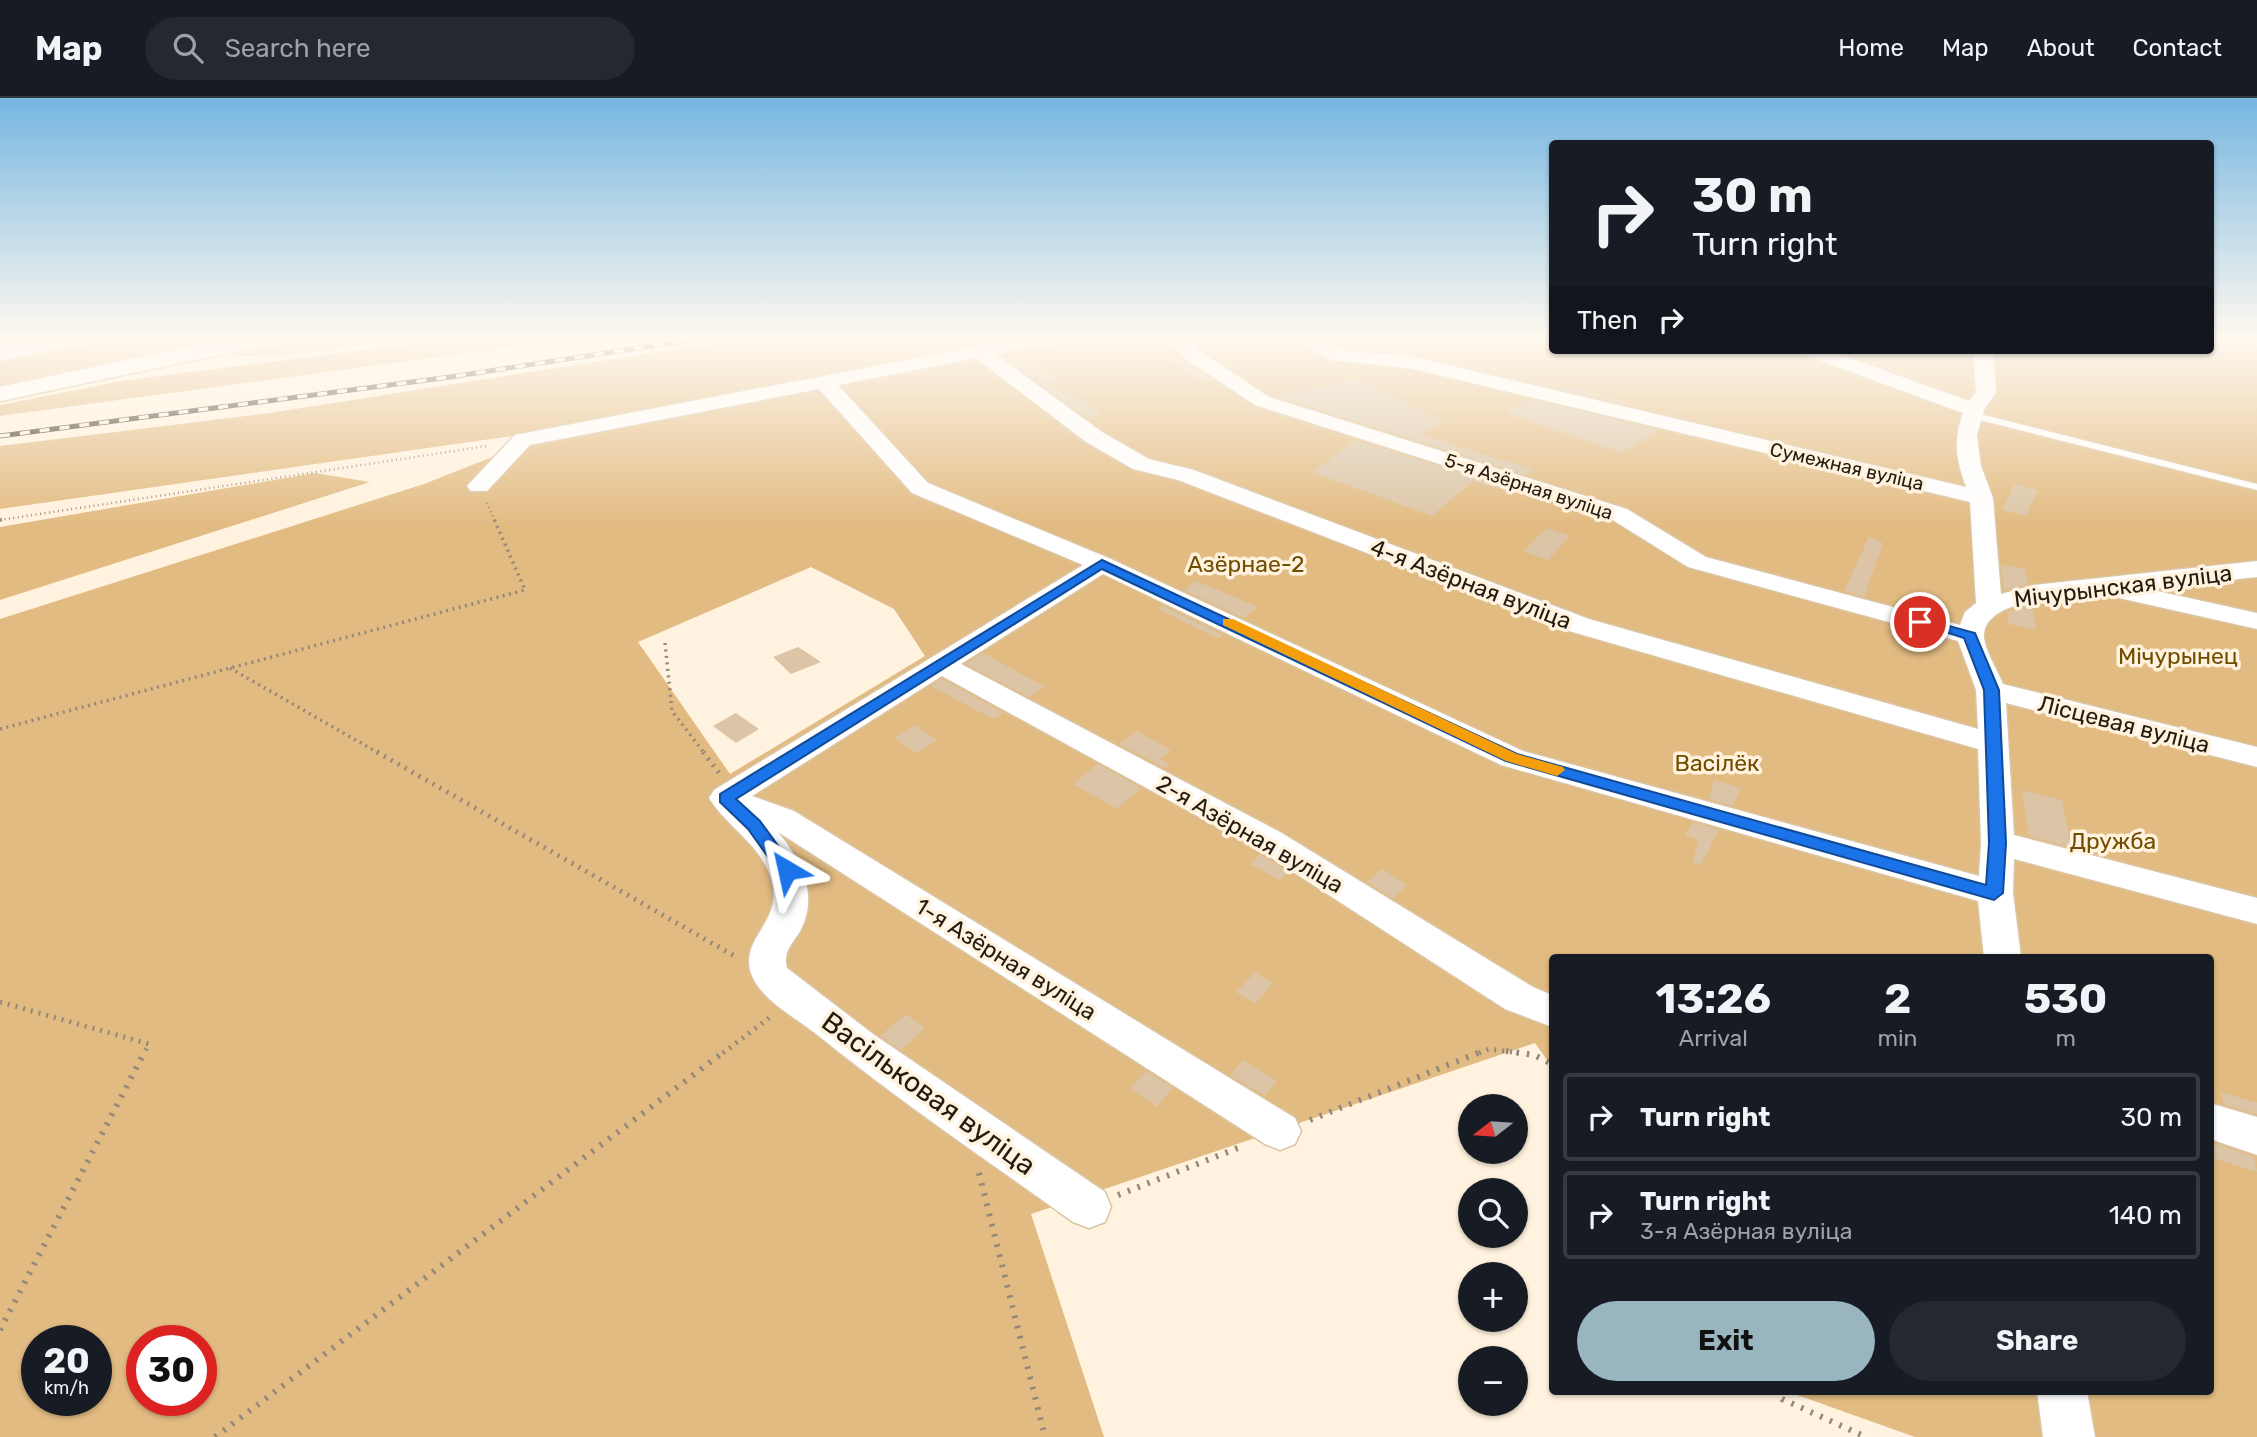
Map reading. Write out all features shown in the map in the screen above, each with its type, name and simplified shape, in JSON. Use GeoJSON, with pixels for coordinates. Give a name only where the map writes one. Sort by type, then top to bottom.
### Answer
{"type":"FeatureCollection","features":[{"type":"Feature","properties":{"kind":"street"},"geometry":{"type":"LineString","coordinates":[[479,486],[523,440],[727,401]]}},
{"type":"Feature","properties":{"kind":"street"},"geometry":{"type":"LineString","coordinates":[[842,401],[920,488],[1102,564],[1512,758],[1994,893]]}},
{"type":"Feature","properties":{"kind":"street","name":"4-я Азёрная вуліца"},"geometry":{"type":"LineString","coordinates":[[1046,401],[1094,437],[1140,464],[1186,475],[1579,625],[1995,744]]}},
{"type":"Feature","properties":{"kind":"street","name":"5-я Азёрная вуліца"},"geometry":{"type":"LineString","coordinates":[[1264,401],[1619,514],[1697,562],[1970,636]]}},
{"type":"Feature","properties":{"kind":"street","name":"Сумежная вуліца"},"geometry":{"type":"LineString","coordinates":[[1575,401],[1981,498]]}},
{"type":"Feature","properties":{"kind":"street"},"geometry":{"type":"LineString","coordinates":[[1945,401],[1973,412]]}},
{"type":"Feature","properties":{"kind":"street"},"geometry":{"type":"LineString","coordinates":[[1980,401],[1973,412],[1966,435],[1969,466],[1981,498],[1989,605],[1975,618],[1970,636],[1991,690],[1998,843],[1994,893],[2002,954]]}},
{"type":"Feature","properties":{"kind":"street"},"geometry":{"type":"LineString","coordinates":[[784,987],[767,964],[769,946],[786,928],[794,900],[787,870],[754,825],[725,798],[1102,564]]}},
{"type":"Feature","properties":{"kind":"street","name":"Мічурынская вуліца"},"geometry":{"type":"LineString","coordinates":[[1989,605],[2034,593],[2257,569]]}},
{"type":"Feature","properties":{"kind":"street"},"geometry":{"type":"LineString","coordinates":[[2107,587],[2257,621]]}},
{"type":"Feature","properties":{"kind":"street","name":"2-я Азёрная вуліца"},"geometry":{"type":"LineString","coordinates":[[942,665],[1268,840],[1519,998],[1549,1010]]}},
{"type":"Feature","properties":{"kind":"street","name":"Лісцевая вуліца"},"geometry":{"type":"LineString","coordinates":[[1991,690],[2257,757]]}},
{"type":"Feature","properties":{"kind":"street","name":"1-я Азёрная вуліца"},"geometry":{"type":"LineString","coordinates":[[725,798],[782,819],[1280,1131]]}},
{"type":"Feature","properties":{"kind":"street"},"geometry":{"type":"LineString","coordinates":[[1998,843],[2257,911]]}},
{"type":"Feature","properties":{"kind":"street","name":"Васільковая вуліца"},"geometry":{"type":"LineString","coordinates":[[784,987],[859,1046],[1089,1207]]}},
{"type":"Feature","properties":{"kind":"street"},"geometry":{"type":"LineString","coordinates":[[2214,1122],[2257,1136]]}},
{"type":"Feature","properties":{"kind":"lane"},"geometry":{"type":"LineString","coordinates":[[1973,412],[2257,487]]}},
{"type":"Feature","properties":{"kind":"path"},"geometry":{"type":"LineString","coordinates":[[0,520],[523,440]]}},
{"type":"Feature","properties":{"kind":"path"},"geometry":{"type":"LineString","coordinates":[[0,729],[526,590],[479,486]]}},
{"type":"Feature","properties":{"kind":"path"},"geometry":{"type":"LineString","coordinates":[[665,643],[672,711],[725,781],[725,798]]}},
{"type":"Feature","properties":{"kind":"path"},"geometry":{"type":"LineString","coordinates":[[215,1437],[784,987],[230,668]]}},
{"type":"Feature","properties":{"kind":"path"},"geometry":{"type":"LineString","coordinates":[[0,1002],[149,1044],[0,1330]]}},
{"type":"Feature","properties":{"kind":"path"},"geometry":{"type":"LineString","coordinates":[[1089,1207],[1489,1049],[1534,1055],[1549,1062]]}},
{"type":"Feature","properties":{"kind":"path"},"geometry":{"type":"LineString","coordinates":[[966,1121],[1045,1437]]}},
{"type":"Feature","properties":{"kind":"path"},"geometry":{"type":"LineString","coordinates":[[1778,1395],[1866,1437]]}},
{"type":"Feature","properties":{"kind":"green space"},"geometry":{"type":"Polygon","coordinates":[[[18,401],[107,401],[0,416],[0,405],[18,401]]]}},
{"type":"Feature","properties":{"kind":"green space"},"geometry":{"type":"Polygon","coordinates":[[[343,401],[2257,401],[2257,1437],[1915,1437],[1797,1395],[2214,1395],[2214,954],[1549,954],[1549,1063],[1535,1043],[1031,1214],[1104,1437],[0,1437],[0,619],[424,484],[510,450],[518,435],[0,509],[0,446],[343,401]],[[811,567],[638,642],[730,774],[925,656],[894,609],[811,567]]]}},
{"type":"Feature","properties":{"kind":"green space"},"geometry":{"type":"Polygon","coordinates":[[[315,473],[370,482],[0,600],[0,527],[315,473]]]}},
{"type":"Feature","properties":{"kind":"building"},"geometry":{"type":"Polygon","coordinates":[[[1065,401],[1080,401],[1103,413],[1087,418],[1065,401]]]}},
{"type":"Feature","properties":{"kind":"building"},"geometry":{"type":"Polygon","coordinates":[[[1292,401],[1402,401],[1444,422],[1421,435],[1532,469],[1526,475],[1292,401]]]}},
{"type":"Feature","properties":{"kind":"building"},"geometry":{"type":"Polygon","coordinates":[[[1530,401],[1539,401],[1659,430],[1622,453],[1505,412],[1530,401]]]}},
{"type":"Feature","properties":{"kind":"building"},"geometry":{"type":"Polygon","coordinates":[[[1256,408],[1510,489],[1507,491],[1473,481],[1432,516],[1312,472],[1355,440],[1256,408]]]}},
{"type":"Feature","properties":{"kind":"building"},"geometry":{"type":"Polygon","coordinates":[[[2015,484],[2038,490],[2026,516],[2002,510],[2015,484]]]}},
{"type":"Feature","properties":{"kind":"building"},"geometry":{"type":"Polygon","coordinates":[[[1547,528],[1570,536],[1548,560],[1523,551],[1547,528]]]}},
{"type":"Feature","properties":{"kind":"building"},"geometry":{"type":"Polygon","coordinates":[[[1869,537],[1883,543],[1864,597],[1844,591],[1869,537]]]}},
{"type":"Feature","properties":{"kind":"building"},"geometry":{"type":"Polygon","coordinates":[[[2001,564],[2025,569],[2028,584],[2004,590],[2001,564]]]}},
{"type":"Feature","properties":{"kind":"building"},"geometry":{"type":"Polygon","coordinates":[[[1196,581],[1258,607],[1244,618],[1184,590],[1196,581]]]}},
{"type":"Feature","properties":{"kind":"building"},"geometry":{"type":"Polygon","coordinates":[[[2032,604],[2036,630],[2009,624],[2007,612],[2032,604]]]}},
{"type":"Feature","properties":{"kind":"building"},"geometry":{"type":"Polygon","coordinates":[[[1163,606],[1223,635],[1219,638],[1158,609],[1163,606]]]}},
{"type":"Feature","properties":{"kind":"building"},"geometry":{"type":"Polygon","coordinates":[[[798,647],[821,662],[791,674],[773,657],[798,647]]]}},
{"type":"Feature","properties":{"kind":"building"},"geometry":{"type":"Polygon","coordinates":[[[983,653],[1045,687],[1029,697],[966,664],[983,653]]]}},
{"type":"Feature","properties":{"kind":"building"},"geometry":{"type":"Polygon","coordinates":[[[942,679],[1004,713],[993,719],[931,686],[942,679]]]}},
{"type":"Feature","properties":{"kind":"building"},"geometry":{"type":"Polygon","coordinates":[[[736,713],[759,729],[736,743],[713,726],[736,713]]]}},
{"type":"Feature","properties":{"kind":"building"},"geometry":{"type":"Polygon","coordinates":[[[915,725],[937,740],[916,753],[894,738],[915,725]]]}},
{"type":"Feature","properties":{"kind":"building"},"geometry":{"type":"Polygon","coordinates":[[[1137,731],[1171,750],[1159,759],[1170,764],[1165,768],[1119,744],[1137,731]]]}},
{"type":"Feature","properties":{"kind":"building"},"geometry":{"type":"Polygon","coordinates":[[[1098,764],[1141,788],[1117,809],[1073,784],[1098,764]]]}},
{"type":"Feature","properties":{"kind":"building"},"geometry":{"type":"Polygon","coordinates":[[[1714,780],[1741,788],[1732,806],[1709,799],[1714,780]]]}},
{"type":"Feature","properties":{"kind":"building"},"geometry":{"type":"Polygon","coordinates":[[[2022,790],[2062,800],[2071,847],[2029,836],[2022,790]]]}},
{"type":"Feature","properties":{"kind":"building"},"geometry":{"type":"Polygon","coordinates":[[[1693,822],[1719,830],[1701,865],[1693,862],[1698,840],[1685,835],[1693,822]]]}},
{"type":"Feature","properties":{"kind":"building"},"geometry":{"type":"Polygon","coordinates":[[[1260,854],[1288,872],[1280,880],[1250,864],[1260,854]]]}},
{"type":"Feature","properties":{"kind":"building"},"geometry":{"type":"Polygon","coordinates":[[[1381,869],[1407,885],[1393,898],[1367,882],[1381,869]]]}},
{"type":"Feature","properties":{"kind":"building"},"geometry":{"type":"Polygon","coordinates":[[[1255,972],[1273,983],[1255,1004],[1236,992],[1255,972]]]}},
{"type":"Feature","properties":{"kind":"building"},"geometry":{"type":"Polygon","coordinates":[[[906,1014],[925,1028],[901,1050],[880,1036],[906,1014]]]}},
{"type":"Feature","properties":{"kind":"building"},"geometry":{"type":"Polygon","coordinates":[[[1243,1060],[1277,1081],[1265,1096],[1230,1075],[1243,1060]]]}},
{"type":"Feature","properties":{"kind":"building"},"geometry":{"type":"Polygon","coordinates":[[[1146,1071],[1173,1088],[1157,1107],[1130,1088],[1146,1071]]]}},
{"type":"Feature","properties":{"kind":"building"},"geometry":{"type":"Polygon","coordinates":[[[2221,1092],[2257,1103],[2257,1114],[2224,1105],[2221,1092]]]}},
{"type":"Feature","properties":{"kind":"building"},"geometry":{"type":"Polygon","coordinates":[[[2214,1143],[2254,1157],[2257,1172],[2214,1158],[2214,1143]]]}},
{"type":"Feature","properties":{"kind":"railway"},"geometry":{"type":"LineString","coordinates":[[0,436],[263,401]]}},
{"type":"Feature","properties":{"kind":"slow traffic"},"geometry":{"type":"LineString","coordinates":[[1228,622],[1512,758],[1557,770]]}},
{"type":"Feature","properties":{"kind":"route"},"geometry":{"type":"LineString","coordinates":[[787,870],[754,825],[725,798],[1102,564],[1294,652],[1512,758],[1994,893],[1998,843],[1991,690],[1970,636],[1920,622]]}},
{"type":"Feature","properties":{"kind":"park label","name":"Азёрнае-2"},"geometry":{"type":"Point","coordinates":[1246,564]}},
{"type":"Feature","properties":{"kind":"park label","name":"Мічурынец"},"geometry":{"type":"Point","coordinates":[2178,656]}},
{"type":"Feature","properties":{"kind":"park label","name":"Васілёк"},"geometry":{"type":"Point","coordinates":[1717,763]}},
{"type":"Feature","properties":{"kind":"park label","name":"Дружба"},"geometry":{"type":"Point","coordinates":[2113,841]}}]}
